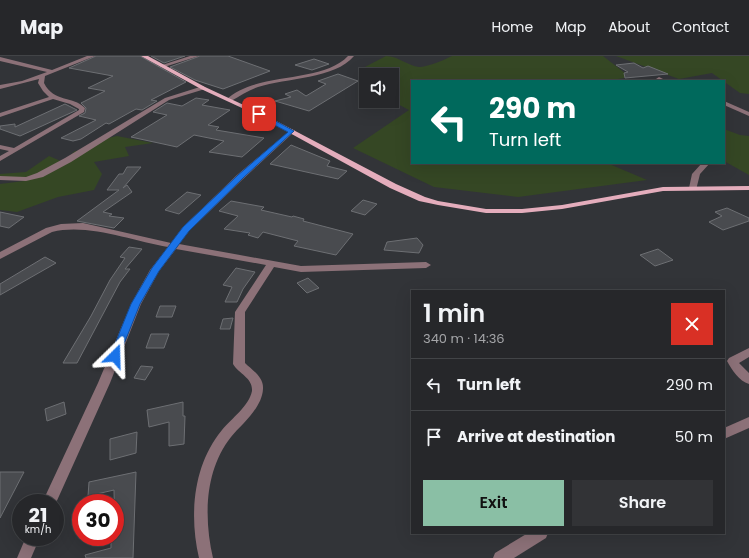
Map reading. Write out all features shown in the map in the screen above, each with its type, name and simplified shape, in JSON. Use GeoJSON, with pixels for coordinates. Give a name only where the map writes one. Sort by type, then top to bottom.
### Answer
{"type":"FeatureCollection","features":[{"type":"Feature","properties":{"kind":"main road"},"geometry":{"type":"LineString","coordinates":[[144,56],[203,88],[292,131],[393,186],[422,199],[455,207],[486,211],[522,211],[562,207],[663,189],[749,188]]}},
{"type":"Feature","properties":{"kind":"street"},"geometry":{"type":"LineString","coordinates":[[0,87],[19,85],[92,56]]}},
{"type":"Feature","properties":{"kind":"street"},"geometry":{"type":"LineString","coordinates":[[162,66],[196,56]]}},
{"type":"Feature","properties":{"kind":"street"},"geometry":{"type":"LineString","coordinates":[[229,100],[256,86],[331,69],[349,61],[351,56]]}},
{"type":"Feature","properties":{"kind":"street"},"geometry":{"type":"LineString","coordinates":[[0,59],[51,71]]}},
{"type":"Feature","properties":{"kind":"street"},"geometry":{"type":"LineString","coordinates":[[0,159],[82,111],[80,105],[53,96],[42,88],[41,83],[43,75]]}},
{"type":"Feature","properties":{"kind":"street"},"geometry":{"type":"LineString","coordinates":[[0,178],[26,179],[40,175],[68,160],[167,99],[203,88]]}},
{"type":"Feature","properties":{"kind":"street"},"geometry":{"type":"LineString","coordinates":[[0,115],[53,96]]}},
{"type":"Feature","properties":{"kind":"street"},"geometry":{"type":"LineString","coordinates":[[726,104],[749,114]]}},
{"type":"Feature","properties":{"kind":"street"},"geometry":{"type":"LineString","coordinates":[[53,494],[104,383],[136,304],[155,270],[186,229],[292,131]]}},
{"type":"Feature","properties":{"kind":"street"},"geometry":{"type":"LineString","coordinates":[[0,147],[14,150]]}},
{"type":"Feature","properties":{"kind":"street"},"geometry":{"type":"LineString","coordinates":[[693,188],[696,174],[705,164]]}},
{"type":"Feature","properties":{"kind":"street"},"geometry":{"type":"LineString","coordinates":[[0,245],[3,254],[49,230],[72,226],[82,226],[173,246],[271,265],[301,269],[426,265]]}},
{"type":"Feature","properties":{"kind":"street"},"geometry":{"type":"LineString","coordinates":[[206,558],[201,525],[201,505],[203,487],[208,470],[213,455],[225,435],[250,406],[257,395],[258,384],[239,364],[240,312],[271,265]]}},
{"type":"Feature","properties":{"kind":"street"},"geometry":{"type":"LineString","coordinates":[[749,352],[733,361],[736,367],[749,380]]}},
{"type":"Feature","properties":{"kind":"street"},"geometry":{"type":"LineString","coordinates":[[725,434],[749,422]]}},
{"type":"Feature","properties":{"kind":"street"},"geometry":{"type":"LineString","coordinates":[[500,558],[539,534]]}},
{"type":"Feature","properties":{"kind":"street"},"geometry":{"type":"LineString","coordinates":[[24,558],[29,546]]}},
{"type":"Feature","properties":{"kind":"green space"},"geometry":{"type":"Polygon","coordinates":[[[386,56],[390,56],[411,65],[423,67],[452,56],[603,56],[630,77],[612,80],[411,80],[411,164],[609,164],[647,180],[518,197],[434,187],[353,148],[409,110],[399,105],[399,68],[363,68],[386,56]]]}},
{"type":"Feature","properties":{"kind":"green space"},"geometry":{"type":"Polygon","coordinates":[[[616,56],[749,56],[749,94],[740,93],[725,82],[725,80],[722,80],[712,73],[679,79],[616,56]]]}},
{"type":"Feature","properties":{"kind":"green space"},"geometry":{"type":"Polygon","coordinates":[[[725,129],[740,135],[749,136],[749,175],[725,162],[725,129]]]}},
{"type":"Feature","properties":{"kind":"green space"},"geometry":{"type":"Polygon","coordinates":[[[117,136],[153,143],[125,147],[129,156],[94,162],[102,174],[94,190],[58,197],[17,212],[0,210],[0,184],[24,181],[0,176],[0,174],[26,172],[49,156],[63,162],[75,151],[87,150],[104,139],[117,136]]]}},
{"type":"Feature","properties":{"kind":"building"},"geometry":{"type":"Polygon","coordinates":[[[96,56],[140,56],[186,82],[151,100],[157,101],[142,110],[136,109],[109,124],[106,123],[81,139],[73,141],[61,138],[96,120],[79,116],[85,113],[86,108],[81,103],[105,91],[88,88],[113,76],[69,68],[96,56]]]}},
{"type":"Feature","properties":{"kind":"building"},"geometry":{"type":"Polygon","coordinates":[[[151,56],[185,56],[164,63],[151,56]]]}},
{"type":"Feature","properties":{"kind":"building"},"geometry":{"type":"Polygon","coordinates":[[[200,56],[228,56],[270,71],[223,89],[195,80],[170,67],[200,56]]]}},
{"type":"Feature","properties":{"kind":"building"},"geometry":{"type":"Polygon","coordinates":[[[314,59],[329,64],[312,70],[295,65],[314,59]]]}},
{"type":"Feature","properties":{"kind":"building"},"geometry":{"type":"Polygon","coordinates":[[[634,63],[643,68],[648,66],[668,74],[625,78],[624,73],[628,72],[616,65],[634,63]]]}},
{"type":"Feature","properties":{"kind":"building"},"geometry":{"type":"Polygon","coordinates":[[[338,74],[358,81],[309,111],[275,101],[291,97],[285,94],[297,90],[306,96],[326,84],[318,81],[338,74]]]}},
{"type":"Feature","properties":{"kind":"building"},"geometry":{"type":"Polygon","coordinates":[[[196,98],[209,100],[202,105],[230,110],[208,125],[219,127],[216,130],[264,138],[242,157],[209,152],[224,141],[194,135],[177,147],[131,137],[167,115],[153,112],[167,103],[182,106],[196,98]]]}},
{"type":"Feature","properties":{"kind":"building"},"geometry":{"type":"Polygon","coordinates":[[[65,104],[77,110],[20,136],[0,129],[0,126],[15,124],[15,127],[65,104]]]}},
{"type":"Feature","properties":{"kind":"building"},"geometry":{"type":"Polygon","coordinates":[[[291,145],[330,161],[327,166],[347,171],[338,179],[270,164],[291,145]]]}},
{"type":"Feature","properties":{"kind":"building"},"geometry":{"type":"Polygon","coordinates":[[[127,167],[141,167],[123,188],[127,185],[132,192],[103,212],[112,214],[109,216],[124,218],[114,228],[77,221],[119,190],[107,190],[119,174],[123,174],[127,167]]]}},
{"type":"Feature","properties":{"kind":"building"},"geometry":{"type":"Polygon","coordinates":[[[187,192],[201,195],[179,214],[165,210],[187,192]]]}},
{"type":"Feature","properties":{"kind":"building"},"geometry":{"type":"Polygon","coordinates":[[[363,200],[377,204],[365,215],[351,211],[363,200]]]}},
{"type":"Feature","properties":{"kind":"building"},"geometry":{"type":"Polygon","coordinates":[[[231,201],[264,207],[261,210],[293,216],[304,219],[303,221],[353,234],[336,255],[294,246],[298,241],[263,232],[258,238],[248,235],[250,233],[224,229],[238,216],[219,211],[231,201]]]}},
{"type":"Feature","properties":{"kind":"building"},"geometry":{"type":"Polygon","coordinates":[[[727,208],[749,218],[749,221],[723,230],[709,222],[722,216],[715,212],[727,208]]]}},
{"type":"Feature","properties":{"kind":"building"},"geometry":{"type":"Polygon","coordinates":[[[0,212],[24,217],[9,228],[0,226],[0,212]]]}},
{"type":"Feature","properties":{"kind":"building"},"geometry":{"type":"Polygon","coordinates":[[[417,238],[423,245],[419,253],[384,250],[387,242],[417,238]]]}},
{"type":"Feature","properties":{"kind":"building"},"geometry":{"type":"Polygon","coordinates":[[[129,247],[142,249],[125,269],[130,269],[120,282],[77,363],[63,363],[91,316],[110,280],[125,258],[120,257],[129,247]]]}},
{"type":"Feature","properties":{"kind":"building"},"geometry":{"type":"Polygon","coordinates":[[[658,249],[673,260],[655,266],[640,255],[658,249]]]}},
{"type":"Feature","properties":{"kind":"building"},"geometry":{"type":"Polygon","coordinates":[[[45,257],[56,263],[0,295],[0,284],[45,257]]]}},
{"type":"Feature","properties":{"kind":"building"},"geometry":{"type":"Polygon","coordinates":[[[236,268],[255,272],[243,289],[237,302],[225,302],[232,287],[223,285],[236,268]]]}},
{"type":"Feature","properties":{"kind":"building"},"geometry":{"type":"Polygon","coordinates":[[[308,278],[319,288],[307,293],[297,283],[308,278]]]}},
{"type":"Feature","properties":{"kind":"building"},"geometry":{"type":"Polygon","coordinates":[[[160,306],[176,306],[172,317],[156,317],[160,306]]]}},
{"type":"Feature","properties":{"kind":"building"},"geometry":{"type":"Polygon","coordinates":[[[233,318],[230,329],[220,329],[223,319],[233,318]]]}},
{"type":"Feature","properties":{"kind":"building"},"geometry":{"type":"Polygon","coordinates":[[[151,334],[169,334],[164,348],[146,348],[151,334]]]}},
{"type":"Feature","properties":{"kind":"building"},"geometry":{"type":"Polygon","coordinates":[[[141,366],[153,367],[145,380],[134,378],[141,366]]]}},
{"type":"Feature","properties":{"kind":"building"},"geometry":{"type":"Polygon","coordinates":[[[64,402],[66,414],[47,421],[45,409],[64,402]]]}},
{"type":"Feature","properties":{"kind":"building"},"geometry":{"type":"Polygon","coordinates":[[[183,402],[183,416],[185,416],[184,444],[169,446],[169,422],[149,427],[147,410],[183,402]]]}},
{"type":"Feature","properties":{"kind":"building"},"geometry":{"type":"Polygon","coordinates":[[[137,432],[136,453],[110,460],[110,439],[137,432]]]}},
{"type":"Feature","properties":{"kind":"building"},"geometry":{"type":"Polygon","coordinates":[[[0,472],[24,472],[12,494],[0,518],[0,472]]]}},
{"type":"Feature","properties":{"kind":"building"},"geometry":{"type":"Polygon","coordinates":[[[136,472],[133,558],[86,558],[85,555],[111,548],[111,546],[124,546],[124,494],[114,494],[114,490],[97,494],[88,494],[89,482],[136,472]]]}},
{"type":"Feature","properties":{"kind":"route"},"geometry":{"type":"LineString","coordinates":[[115,356],[136,304],[155,270],[186,229],[240,177],[292,131],[259,114]]}}]}
